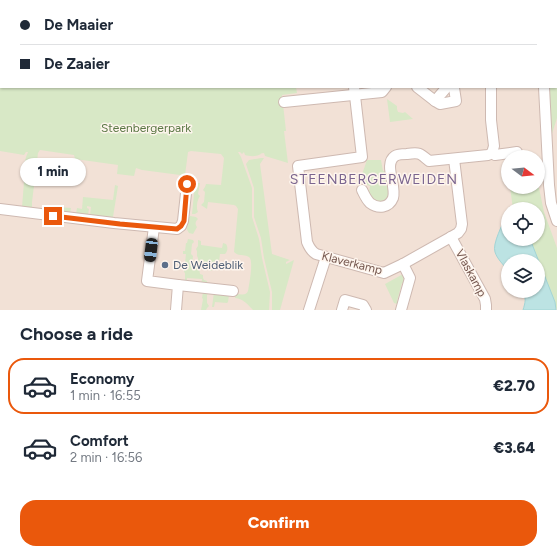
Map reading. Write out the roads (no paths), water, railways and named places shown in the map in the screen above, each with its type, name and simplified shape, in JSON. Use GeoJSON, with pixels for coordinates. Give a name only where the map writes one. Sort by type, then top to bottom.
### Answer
{"type":"FeatureCollection","features":[{"type":"Feature","properties":{"kind":"street"},"geometry":{"type":"LineString","coordinates":[[284,102],[354,91],[382,92],[385,88]]}},
{"type":"Feature","properties":{"kind":"street"},"geometry":{"type":"LineString","coordinates":[[418,88],[440,104],[456,101],[454,88]]}},
{"type":"Feature","properties":{"kind":"street"},"geometry":{"type":"LineString","coordinates":[[435,101],[446,88]]}},
{"type":"Feature","properties":{"kind":"street"},"geometry":{"type":"LineString","coordinates":[[491,88],[491,120],[494,146],[492,153]]}},
{"type":"Feature","properties":{"kind":"street"},"geometry":{"type":"LineString","coordinates":[[544,88],[553,185],[551,203],[557,221]]}},
{"type":"Feature","properties":{"kind":"street","name":"Klaverkamp"},"geometry":{"type":"LineString","coordinates":[[354,91],[362,157],[298,166],[307,242],[313,252],[384,273],[458,234],[462,227],[454,159]]}},
{"type":"Feature","properties":{"kind":"street"},"geometry":{"type":"LineString","coordinates":[[362,190],[371,204],[381,208],[390,203],[394,192],[390,168],[391,160],[396,155],[415,153],[421,154],[429,161],[488,155],[492,153],[495,155],[501,154]]}},
{"type":"Feature","properties":{"kind":"street"},"geometry":{"type":"LineString","coordinates":[[0,209],[177,229],[184,221],[187,184]]}},
{"type":"Feature","properties":{"kind":"street"},"geometry":{"type":"LineString","coordinates":[[154,227],[148,281],[233,291]]}},
{"type":"Feature","properties":{"kind":"street","name":"Vlaskamp"},"geometry":{"type":"LineString","coordinates":[[451,237],[485,299],[486,310]]}},
{"type":"Feature","properties":{"kind":"street"},"geometry":{"type":"LineString","coordinates":[[311,310],[326,257]]}},
{"type":"Feature","properties":{"kind":"street"},"geometry":{"type":"LineString","coordinates":[[401,310],[410,278],[403,264]]}},
{"type":"Feature","properties":{"kind":"street"},"geometry":{"type":"LineString","coordinates":[[176,310],[178,285]]}},
{"type":"Feature","properties":{"kind":"street"},"geometry":{"type":"LineString","coordinates":[[342,310],[345,300],[363,305],[366,310]]}},
{"type":"Feature","properties":{"kind":"water"},"geometry":{"type":"Polygon","coordinates":[[[501,228],[501,246],[533,246],[536,254],[501,254],[501,262],[496,255],[494,248],[501,228]]]}},
{"type":"Feature","properties":{"kind":"water"},"geometry":{"type":"Polygon","coordinates":[[[545,277],[555,302],[556,310],[523,310],[525,298],[545,298],[545,277]]]}},
{"type":"Feature","properties":{"kind":"place","name":"De Weideblik"},"geometry":{"type":"Point","coordinates":[165,265]}},
{"type":"Feature","properties":{"kind":"district","name":"STEENBERGERWEIDEN"},"geometry":{"type":"Point","coordinates":[374,179]}},
{"type":"Feature","properties":{"kind":"park label","name":"Steenbergerpark"},"geometry":{"type":"Point","coordinates":[146,128]}}]}
